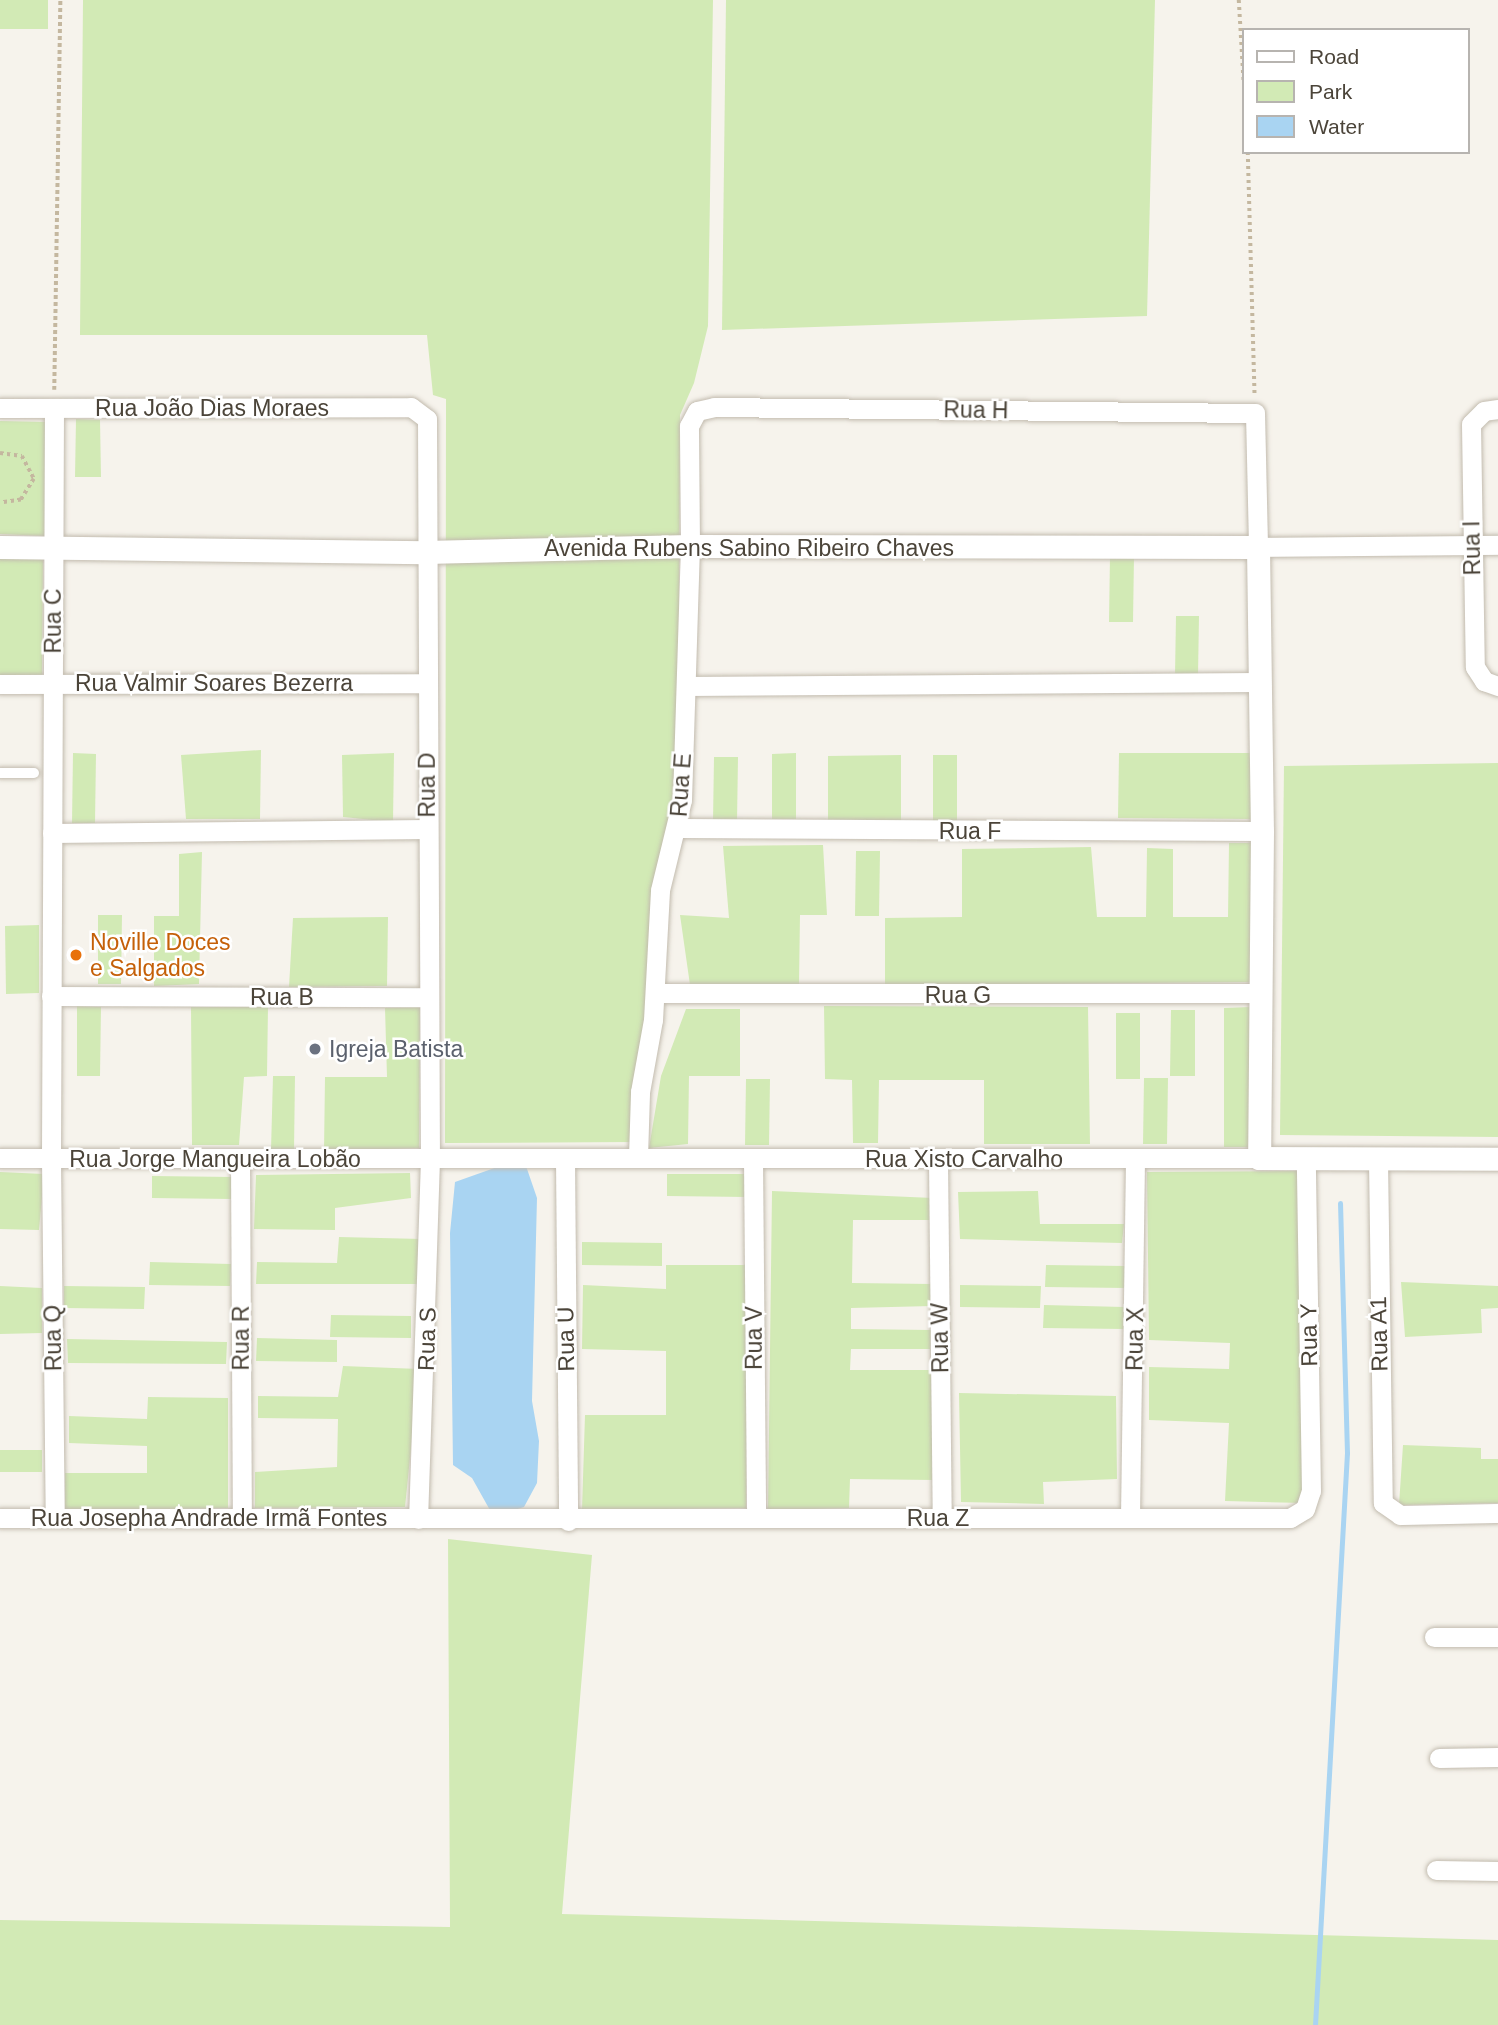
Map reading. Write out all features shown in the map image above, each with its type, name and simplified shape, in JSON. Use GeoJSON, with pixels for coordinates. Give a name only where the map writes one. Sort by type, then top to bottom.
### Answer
{"type":"FeatureCollection","features":[{"type":"Feature","properties":{"kind":"street","name":"Rua João Dias Moraes"},"geometry":{"type":"LineString","coordinates":[[0,408],[411,407],[422,413]]}},
{"type":"Feature","properties":{"kind":"street","name":"Rua H"},"geometry":{"type":"LineString","coordinates":[[698,411],[714,407],[1255,413]]}},
{"type":"Feature","properties":{"kind":"street","name":"Rua C"},"geometry":{"type":"LineString","coordinates":[[51,1158],[54,408]]}},
{"type":"Feature","properties":{"kind":"street","name":"Rua E"},"geometry":{"type":"LineString","coordinates":[[638,1157],[639,1092],[655,993],[660,890],[678,828],[687,686],[689,426],[698,411]]}},
{"type":"Feature","properties":{"kind":"street","name":"Rua I"},"geometry":{"type":"LineString","coordinates":[[1488,411],[1471,424],[1472,545],[1475,667],[1491,684]]}},
{"type":"Feature","properties":{"kind":"street","name":"Rua D"},"geometry":{"type":"LineString","coordinates":[[422,413],[428,424],[425,552],[430,1159]]}},
{"type":"Feature","properties":{"kind":"street"},"geometry":{"type":"LineString","coordinates":[[1255,413],[1262,831],[1259,1158]]}},
{"type":"Feature","properties":{"kind":"street","name":"Avenida Rubens Sabino Ribeiro Chaves"},"geometry":{"type":"LineString","coordinates":[[0,547],[425,552],[690,546],[1498,545]]}},
{"type":"Feature","properties":{"kind":"street"},"geometry":{"type":"LineString","coordinates":[[687,686],[1259,682]]}},
{"type":"Feature","properties":{"kind":"street","name":"Rua Valmir Soares Bezerra"},"geometry":{"type":"LineString","coordinates":[[0,684],[427,683]]}},
{"type":"Feature","properties":{"kind":"street","name":"Rua F"},"geometry":{"type":"LineString","coordinates":[[678,828],[1262,831]]}},
{"type":"Feature","properties":{"kind":"street"},"geometry":{"type":"LineString","coordinates":[[52,833],[427,829]]}},
{"type":"Feature","properties":{"kind":"street","name":"Rua G"},"geometry":{"type":"LineString","coordinates":[[655,993],[1261,993]]}},
{"type":"Feature","properties":{"kind":"street","name":"Rua B"},"geometry":{"type":"LineString","coordinates":[[51,996],[428,997]]}},
{"type":"Feature","properties":{"kind":"street","name":"Rua Jorge Mangueira Lobão"},"geometry":{"type":"LineString","coordinates":[[0,1158],[430,1159]]}},
{"type":"Feature","properties":{"kind":"street","name":"Rua Q"},"geometry":{"type":"LineString","coordinates":[[51,1158],[55,1518]]}},
{"type":"Feature","properties":{"kind":"street","name":"Rua R"},"geometry":{"type":"LineString","coordinates":[[240,1158],[242,1518]]}},
{"type":"Feature","properties":{"kind":"street","name":"Rua U"},"geometry":{"type":"LineString","coordinates":[[560,1521],[565,1158]]}},
{"type":"Feature","properties":{"kind":"street","name":"Rua V"},"geometry":{"type":"LineString","coordinates":[[753,1158],[756,1518]]}},
{"type":"Feature","properties":{"kind":"street","name":"Rua Xisto Carvalho"},"geometry":{"type":"LineString","coordinates":[[430,1159],[1498,1159]]}},
{"type":"Feature","properties":{"kind":"street","name":"Rua S"},"geometry":{"type":"LineString","coordinates":[[418,1519],[430,1159]]}},
{"type":"Feature","properties":{"kind":"street","name":"Rua W"},"geometry":{"type":"LineString","coordinates":[[938,1159],[942,1518]]}},
{"type":"Feature","properties":{"kind":"street","name":"Rua Y"},"geometry":{"type":"LineString","coordinates":[[1305,1509],[1311,1491],[1306,1159]]}},
{"type":"Feature","properties":{"kind":"street","name":"Rua A1"},"geometry":{"type":"LineString","coordinates":[[1378,1159],[1381,1492],[1387,1508],[1400,1515],[1498,1513]]}},
{"type":"Feature","properties":{"kind":"street","name":"Rua X"},"geometry":{"type":"LineString","coordinates":[[1130,1517],[1135,1161]]}},
{"type":"Feature","properties":{"kind":"street","name":"Rua Z"},"geometry":{"type":"LineString","coordinates":[[449,1517],[560,1521],[756,1518],[1290,1518],[1305,1509]]}},
{"type":"Feature","properties":{"kind":"street","name":"Rua Josepha Andrade Irmã Fontes"},"geometry":{"type":"LineString","coordinates":[[0,1518],[449,1517]]}},
{"type":"Feature","properties":{"kind":"street"},"geometry":{"type":"LineString","coordinates":[[1434,1637],[1498,1637]]}},
{"type":"Feature","properties":{"kind":"street"},"geometry":{"type":"LineString","coordinates":[[1439,1758],[1498,1757]]}},
{"type":"Feature","properties":{"kind":"street"},"geometry":{"type":"LineString","coordinates":[[1436,1870],[1498,1871]]}},
{"type":"Feature","properties":{"kind":"lane"},"geometry":{"type":"LineString","coordinates":[[0,773],[34,774]]}},
{"type":"Feature","properties":{"kind":"path"},"geometry":{"type":"LineString","coordinates":[[54,408],[60,0]]}},
{"type":"Feature","properties":{"kind":"path"},"geometry":{"type":"LineString","coordinates":[[1239,0],[1242,50]]}},
{"type":"Feature","properties":{"kind":"path"},"geometry":{"type":"LineString","coordinates":[[1248,154],[1255,413]]}},
{"type":"Feature","properties":{"kind":"path"},"geometry":{"type":"LineString","coordinates":[[0,453],[22,456],[34,479],[21,500],[0,503]]}},
{"type":"Feature","properties":{"kind":"green space"},"geometry":{"type":"Polygon","coordinates":[[[0,0],[48,0],[48,29],[0,29],[0,0]]]}},
{"type":"Feature","properties":{"kind":"green space"},"geometry":{"type":"Polygon","coordinates":[[[83,0],[713,0],[708,326],[694,383],[680,415],[678,811],[638,1142],[445,1143],[446,399],[433,395],[427,335],[80,335],[83,0]]]}},
{"type":"Feature","properties":{"kind":"green space"},"geometry":{"type":"Polygon","coordinates":[[[726,0],[1155,0],[1147,316],[722,330],[726,0]]]}},
{"type":"Feature","properties":{"kind":"green space"},"geometry":{"type":"Polygon","coordinates":[[[76,419],[100,420],[101,477],[75,477],[76,419]]]}},
{"type":"Feature","properties":{"kind":"green space"},"geometry":{"type":"Polygon","coordinates":[[[0,421],[49,422],[46,536],[0,534],[0,421]]]}},
{"type":"Feature","properties":{"kind":"green space"},"geometry":{"type":"Polygon","coordinates":[[[1110,556],[1134,556],[1133,622],[1109,622],[1110,556]]]}},
{"type":"Feature","properties":{"kind":"green space"},"geometry":{"type":"Polygon","coordinates":[[[0,557],[43,557],[42,676],[0,676],[0,557]]]}},
{"type":"Feature","properties":{"kind":"green space"},"geometry":{"type":"Polygon","coordinates":[[[1176,616],[1199,616],[1198,675],[1175,675],[1176,616]]]}},
{"type":"Feature","properties":{"kind":"green space"},"geometry":{"type":"Polygon","coordinates":[[[261,750],[260,819],[186,819],[181,755],[261,750]]]}},
{"type":"Feature","properties":{"kind":"green space"},"geometry":{"type":"Polygon","coordinates":[[[73,753],[96,754],[95,823],[72,823],[73,753]]]}},
{"type":"Feature","properties":{"kind":"green space"},"geometry":{"type":"Polygon","coordinates":[[[394,753],[393,822],[343,817],[342,755],[394,753]]]}},
{"type":"Feature","properties":{"kind":"green space"},"geometry":{"type":"Polygon","coordinates":[[[796,753],[796,819],[772,819],[772,754],[796,753]]]}},
{"type":"Feature","properties":{"kind":"green space"},"geometry":{"type":"Polygon","coordinates":[[[1119,753],[1253,753],[1251,819],[1118,818],[1119,753]]]}},
{"type":"Feature","properties":{"kind":"green space"},"geometry":{"type":"Polygon","coordinates":[[[901,755],[901,821],[828,821],[828,756],[901,755]]]}},
{"type":"Feature","properties":{"kind":"green space"},"geometry":{"type":"Polygon","coordinates":[[[933,755],[957,755],[957,821],[933,821],[933,755]]]}},
{"type":"Feature","properties":{"kind":"green space"},"geometry":{"type":"Polygon","coordinates":[[[714,757],[738,757],[737,822],[713,822],[714,757]]]}},
{"type":"Feature","properties":{"kind":"green space"},"geometry":{"type":"Polygon","coordinates":[[[1498,763],[1498,1137],[1280,1135],[1284,766],[1498,763]]]}},
{"type":"Feature","properties":{"kind":"green space"},"geometry":{"type":"Polygon","coordinates":[[[1229,843],[1256,843],[1255,982],[885,985],[885,918],[962,917],[962,849],[1091,847],[1097,917],[1146,917],[1147,848],[1173,849],[1173,917],[1228,917],[1229,843]]]}},
{"type":"Feature","properties":{"kind":"green space"},"geometry":{"type":"Polygon","coordinates":[[[823,845],[827,915],[800,915],[799,984],[690,985],[680,915],[729,918],[723,846],[823,845]]]}},
{"type":"Feature","properties":{"kind":"green space"},"geometry":{"type":"Polygon","coordinates":[[[856,851],[880,851],[879,916],[855,916],[856,851]]]}},
{"type":"Feature","properties":{"kind":"green space"},"geometry":{"type":"Polygon","coordinates":[[[202,852],[199,984],[154,986],[154,916],[179,916],[179,854],[202,852]]]}},
{"type":"Feature","properties":{"kind":"green space"},"geometry":{"type":"Polygon","coordinates":[[[98,915],[122,915],[121,984],[98,984],[98,915]]]}},
{"type":"Feature","properties":{"kind":"green space"},"geometry":{"type":"Polygon","coordinates":[[[388,917],[387,986],[289,987],[293,918],[388,917]]]}},
{"type":"Feature","properties":{"kind":"green space"},"geometry":{"type":"Polygon","coordinates":[[[39,925],[39,993],[6,994],[5,926],[39,925]]]}},
{"type":"Feature","properties":{"kind":"green space"},"geometry":{"type":"Polygon","coordinates":[[[77,1006],[101,1007],[100,1076],[77,1076],[77,1006]]]}},
{"type":"Feature","properties":{"kind":"green space"},"geometry":{"type":"Polygon","coordinates":[[[824,1006],[1088,1007],[1090,1144],[984,1144],[984,1080],[879,1080],[878,1143],[853,1143],[852,1080],[825,1079],[824,1006]]]}},
{"type":"Feature","properties":{"kind":"green space"},"geometry":{"type":"Polygon","coordinates":[[[191,1007],[268,1007],[267,1076],[244,1077],[239,1145],[192,1145],[191,1007]]]}},
{"type":"Feature","properties":{"kind":"green space"},"geometry":{"type":"Polygon","coordinates":[[[420,1007],[419,1148],[324,1151],[325,1077],[387,1077],[385,1008],[420,1007]]]}},
{"type":"Feature","properties":{"kind":"green space"},"geometry":{"type":"Polygon","coordinates":[[[1251,1007],[1250,1147],[1224,1147],[1224,1008],[1251,1007]]]}},
{"type":"Feature","properties":{"kind":"green space"},"geometry":{"type":"Polygon","coordinates":[[[686,1009],[740,1009],[740,1076],[689,1076],[688,1144],[649,1148],[661,1076],[686,1009]]]}},
{"type":"Feature","properties":{"kind":"green space"},"geometry":{"type":"Polygon","coordinates":[[[1171,1010],[1195,1010],[1195,1076],[1170,1076],[1171,1010]]]}},
{"type":"Feature","properties":{"kind":"green space"},"geometry":{"type":"Polygon","coordinates":[[[1116,1013],[1140,1013],[1140,1079],[1116,1079],[1116,1013]]]}},
{"type":"Feature","properties":{"kind":"green space"},"geometry":{"type":"Polygon","coordinates":[[[273,1076],[295,1076],[294,1150],[271,1150],[273,1076]]]}},
{"type":"Feature","properties":{"kind":"green space"},"geometry":{"type":"Polygon","coordinates":[[[1144,1078],[1168,1078],[1167,1144],[1143,1144],[1144,1078]]]}},
{"type":"Feature","properties":{"kind":"green space"},"geometry":{"type":"Polygon","coordinates":[[[746,1079],[770,1079],[769,1145],[745,1145],[746,1079]]]}},
{"type":"Feature","properties":{"kind":"green space"},"geometry":{"type":"Polygon","coordinates":[[[1302,1171],[1305,1503],[1225,1501],[1229,1423],[1149,1420],[1149,1367],[1229,1369],[1230,1343],[1149,1340],[1147,1172],[1302,1171]]]}},
{"type":"Feature","properties":{"kind":"green space"},"geometry":{"type":"Polygon","coordinates":[[[0,1172],[44,1174],[39,1230],[0,1229],[0,1172]]]}},
{"type":"Feature","properties":{"kind":"green space"},"geometry":{"type":"Polygon","coordinates":[[[410,1173],[411,1198],[335,1208],[335,1230],[254,1229],[256,1175],[410,1173]]]}},
{"type":"Feature","properties":{"kind":"green space"},"geometry":{"type":"Polygon","coordinates":[[[667,1174],[748,1174],[747,1197],[667,1196],[667,1174]]]}},
{"type":"Feature","properties":{"kind":"green space"},"geometry":{"type":"Polygon","coordinates":[[[152,1176],[233,1177],[232,1199],[152,1198],[152,1176]]]}},
{"type":"Feature","properties":{"kind":"green space"},"geometry":{"type":"Polygon","coordinates":[[[772,1191],[933,1198],[933,1220],[853,1220],[852,1283],[932,1284],[932,1306],[851,1308],[851,1329],[931,1330],[930,1349],[851,1349],[850,1370],[931,1370],[934,1480],[850,1479],[849,1508],[768,1510],[772,1191]]]}},
{"type":"Feature","properties":{"kind":"green space"},"geometry":{"type":"Polygon","coordinates":[[[1038,1191],[1040,1224],[1124,1224],[1122,1243],[960,1239],[958,1192],[1038,1191]]]}},
{"type":"Feature","properties":{"kind":"green space"},"geometry":{"type":"Polygon","coordinates":[[[339,1237],[422,1239],[418,1284],[256,1284],[257,1262],[337,1263],[339,1237]]]}},
{"type":"Feature","properties":{"kind":"green space"},"geometry":{"type":"Polygon","coordinates":[[[582,1242],[662,1243],[662,1266],[582,1265],[582,1242]]]}},
{"type":"Feature","properties":{"kind":"green space"},"geometry":{"type":"Polygon","coordinates":[[[150,1262],[231,1264],[230,1286],[149,1285],[150,1262]]]}},
{"type":"Feature","properties":{"kind":"green space"},"geometry":{"type":"Polygon","coordinates":[[[666,1265],[749,1265],[746,1508],[582,1510],[585,1415],[666,1415],[666,1351],[582,1349],[583,1285],[666,1289],[666,1265]]]}},
{"type":"Feature","properties":{"kind":"green space"},"geometry":{"type":"Polygon","coordinates":[[[1046,1265],[1126,1266],[1126,1288],[1045,1287],[1046,1265]]]}},
{"type":"Feature","properties":{"kind":"green space"},"geometry":{"type":"Polygon","coordinates":[[[1401,1282],[1498,1286],[1498,1308],[1481,1309],[1482,1333],[1405,1337],[1401,1282]]]}},
{"type":"Feature","properties":{"kind":"green space"},"geometry":{"type":"Polygon","coordinates":[[[960,1285],[1041,1286],[1040,1308],[960,1307],[960,1285]]]}},
{"type":"Feature","properties":{"kind":"green space"},"geometry":{"type":"Polygon","coordinates":[[[0,1286],[42,1288],[42,1333],[0,1334],[0,1286]]]}},
{"type":"Feature","properties":{"kind":"green space"},"geometry":{"type":"Polygon","coordinates":[[[64,1286],[145,1287],[144,1309],[64,1308],[64,1286]]]}},
{"type":"Feature","properties":{"kind":"green space"},"geometry":{"type":"Polygon","coordinates":[[[1044,1305],[1124,1307],[1124,1329],[1043,1328],[1044,1305]]]}},
{"type":"Feature","properties":{"kind":"green space"},"geometry":{"type":"Polygon","coordinates":[[[331,1315],[411,1316],[411,1338],[330,1337],[331,1315]]]}},
{"type":"Feature","properties":{"kind":"green space"},"geometry":{"type":"Polygon","coordinates":[[[257,1338],[337,1340],[337,1362],[256,1361],[257,1338]]]}},
{"type":"Feature","properties":{"kind":"green space"},"geometry":{"type":"Polygon","coordinates":[[[67,1339],[227,1342],[226,1364],[68,1363],[67,1339]]]}},
{"type":"Feature","properties":{"kind":"green space"},"geometry":{"type":"Polygon","coordinates":[[[343,1366],[419,1369],[405,1507],[255,1508],[255,1472],[337,1467],[338,1419],[258,1418],[258,1396],[338,1397],[343,1366]]]}},
{"type":"Feature","properties":{"kind":"green space"},"geometry":{"type":"Polygon","coordinates":[[[959,1393],[1116,1396],[1117,1479],[1043,1482],[1044,1504],[961,1502],[959,1393]]]}},
{"type":"Feature","properties":{"kind":"green space"},"geometry":{"type":"Polygon","coordinates":[[[148,1397],[228,1398],[228,1508],[65,1511],[65,1473],[147,1473],[147,1446],[69,1443],[69,1416],[147,1419],[148,1397]]]}},
{"type":"Feature","properties":{"kind":"green space"},"geometry":{"type":"Polygon","coordinates":[[[1403,1445],[1481,1448],[1481,1459],[1498,1459],[1498,1503],[1399,1505],[1403,1445]]]}},
{"type":"Feature","properties":{"kind":"green space"},"geometry":{"type":"Polygon","coordinates":[[[0,1450],[42,1450],[42,1472],[0,1472],[0,1450]]]}},
{"type":"Feature","properties":{"kind":"green space"},"geometry":{"type":"Polygon","coordinates":[[[448,1539],[592,1555],[562,1914],[1498,1940],[1498,2025],[0,2025],[0,1920],[450,1927],[448,1539]]]}},
{"type":"Feature","properties":{"kind":"water"},"geometry":{"type":"Polygon","coordinates":[[[500,1166],[526,1166],[537,1198],[532,1401],[539,1441],[537,1483],[524,1507],[505,1513],[491,1512],[472,1478],[453,1465],[450,1233],[455,1182],[500,1166]]]}},
{"type":"Feature","properties":{"kind":"waterway"},"geometry":{"type":"LineString","coordinates":[[1315,2025],[1347,1453],[1340,1203]]}},
{"type":"Feature","properties":{"kind":"place","name":"Noville Doces e Salgados"},"geometry":{"type":"Point","coordinates":[76,955]}},
{"type":"Feature","properties":{"kind":"place","name":"Igreja Batista"},"geometry":{"type":"Point","coordinates":[315,1049]}}]}
